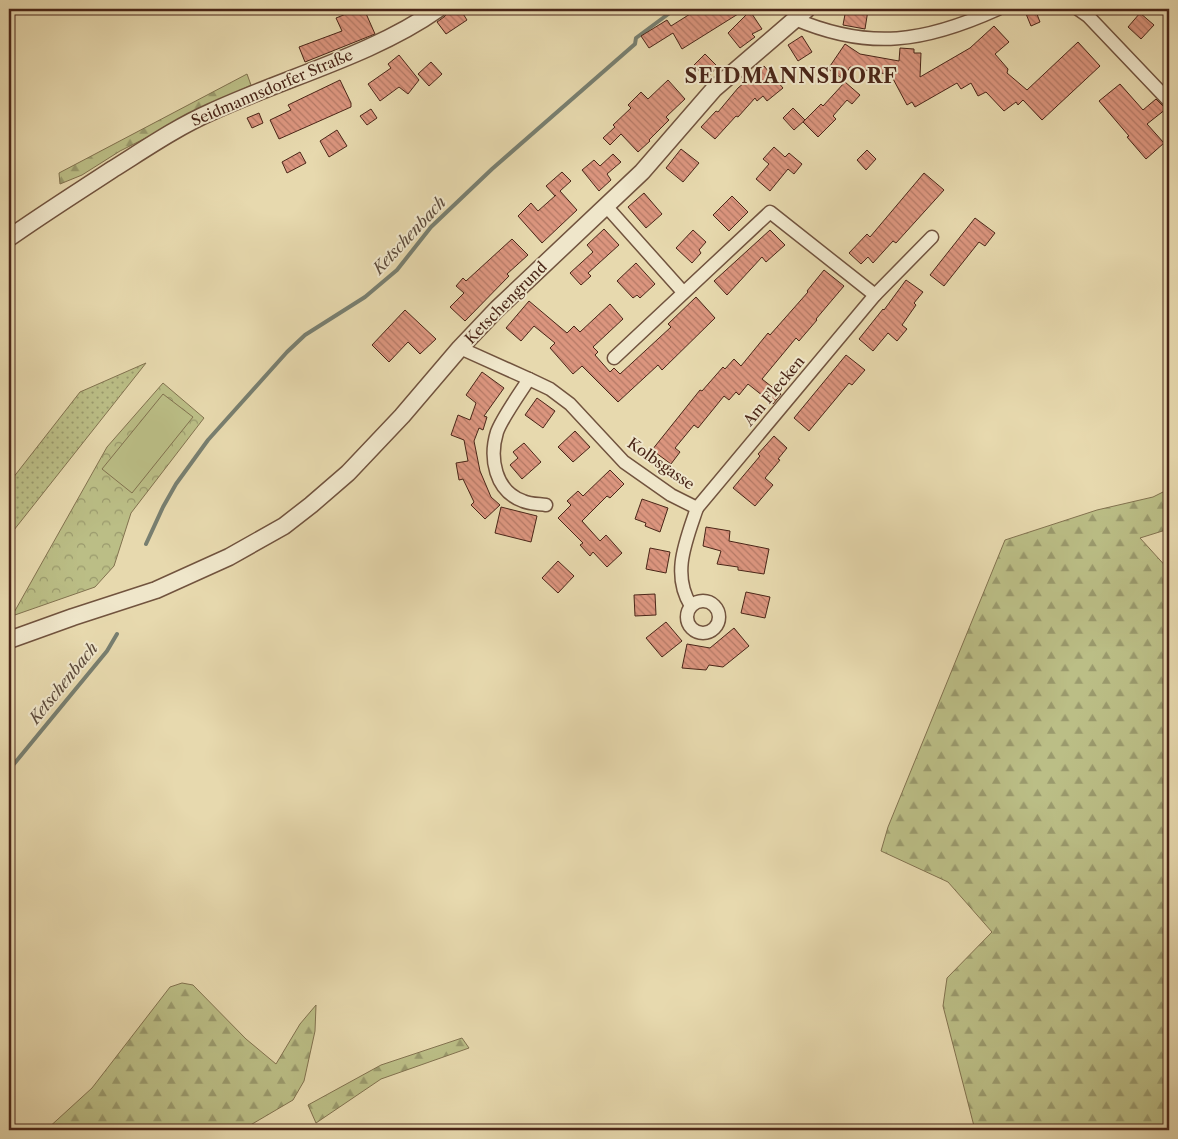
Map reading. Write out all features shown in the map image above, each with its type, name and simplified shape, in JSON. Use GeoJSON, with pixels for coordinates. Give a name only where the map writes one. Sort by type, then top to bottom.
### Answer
{"type":"FeatureCollection","features":[{"type":"Feature","properties":{"kind":"street","name":"Seidmannsdorfer Straße"},"geometry":{"type":"LineString","coordinates":[[9,238],[174,131],[247,95],[354,53],[407,29],[438,9]]}},
{"type":"Feature","properties":{"kind":"street","name":"Ketschengrund"},"geometry":{"type":"LineString","coordinates":[[9,640],[73,616],[156,590],[189,576],[229,557],[284,526],[311,505],[348,473],[402,416],[460,348],[497,309],[642,172],[714,89],[789,14],[807,9]]}},
{"type":"Feature","properties":{"kind":"street"},"geometry":{"type":"LineString","coordinates":[[789,14],[821,31],[853,37],[896,40],[924,36],[948,29],[998,9]]}},
{"type":"Feature","properties":{"kind":"street"},"geometry":{"type":"LineString","coordinates":[[1078,9],[1088,16],[1169,101]]}},
{"type":"Feature","properties":{"kind":"street"},"geometry":{"type":"LineString","coordinates":[[606,206],[684,292]]}},
{"type":"Feature","properties":{"kind":"street"},"geometry":{"type":"LineString","coordinates":[[614,358],[770,212],[875,295]]}},
{"type":"Feature","properties":{"kind":"street","name":"Am Flecken"},"geometry":{"type":"LineString","coordinates":[[698,508],[875,295],[932,237]]}},
{"type":"Feature","properties":{"kind":"street","name":"Kolbsgasse"},"geometry":{"type":"LineString","coordinates":[[460,348],[550,389],[570,404],[624,462],[672,495],[698,508],[686,541],[681,565],[681,582],[685,597],[691,606]]}},
{"type":"Feature","properties":{"kind":"street"},"geometry":{"type":"LineString","coordinates":[[529,379],[497,431],[493,452],[497,475],[506,491],[523,502],[546,505]]}},
{"type":"Feature","properties":{"kind":"green space"},"geometry":{"type":"Polygon","coordinates":[[[247,74],[251,85],[120,151],[82,175],[60,184],[59,173],[247,74]]]}},
{"type":"Feature","properties":{"kind":"green space"},"geometry":{"type":"Polygon","coordinates":[[[146,363],[9,536],[9,483],[80,392],[146,363]]]}},
{"type":"Feature","properties":{"kind":"green space"},"geometry":{"type":"Polygon","coordinates":[[[163,383],[204,418],[131,513],[114,566],[95,587],[12,616],[107,447],[163,383]]]}},
{"type":"Feature","properties":{"kind":"green space"},"geometry":{"type":"Polygon","coordinates":[[[163,394],[193,417],[132,493],[102,469],[163,394]]]}},
{"type":"Feature","properties":{"kind":"green space"},"geometry":{"type":"Polygon","coordinates":[[[1169,489],[1169,529],[1140,538],[1169,570],[1169,1130],[975,1130],[943,1006],[947,978],[992,932],[948,882],[881,851],[888,827],[1005,540],[1097,510],[1153,497],[1169,489]]]}},
{"type":"Feature","properties":{"kind":"green space"},"geometry":{"type":"Polygon","coordinates":[[[182,983],[193,985],[246,1039],[276,1064],[300,1024],[316,1005],[315,1031],[304,1081],[293,1100],[242,1130],[46,1130],[92,1088],[170,987],[182,983]]]}},
{"type":"Feature","properties":{"kind":"green space"},"geometry":{"type":"Polygon","coordinates":[[[462,1038],[469,1048],[381,1079],[316,1123],[308,1105],[381,1065],[462,1038]]]}},
{"type":"Feature","properties":{"kind":"building"},"geometry":{"type":"Polygon","coordinates":[[[344,9],[364,9],[375,34],[305,62],[299,47],[342,31],[336,18],[346,14],[344,9]]]}},
{"type":"Feature","properties":{"kind":"building"},"geometry":{"type":"Polygon","coordinates":[[[451,9],[460,9],[467,20],[446,34],[437,22],[451,9]]]}},
{"type":"Feature","properties":{"kind":"building"},"geometry":{"type":"Polygon","coordinates":[[[698,9],[746,9],[682,49],[673,33],[649,48],[641,36],[667,20],[671,26],[698,9]]]}},
{"type":"Feature","properties":{"kind":"building"},"geometry":{"type":"Polygon","coordinates":[[[846,9],[868,10],[865,29],[843,25],[846,9]]]}},
{"type":"Feature","properties":{"kind":"building"},"geometry":{"type":"Polygon","coordinates":[[[1024,9],[1035,9],[1040,22],[1031,26],[1024,9]]]}},
{"type":"Feature","properties":{"kind":"building"},"geometry":{"type":"Polygon","coordinates":[[[750,11],[762,29],[752,34],[755,37],[740,48],[728,33],[750,11]]]}},
{"type":"Feature","properties":{"kind":"building"},"geometry":{"type":"Polygon","coordinates":[[[1140,13],[1154,25],[1141,39],[1128,27],[1140,13]]]}},
{"type":"Feature","properties":{"kind":"building"},"geometry":{"type":"Polygon","coordinates":[[[994,26],[1009,42],[995,54],[1008,69],[1007,73],[1027,90],[1078,42],[1100,66],[1042,120],[1023,100],[1018,105],[1016,102],[1004,111],[986,92],[978,96],[971,83],[961,89],[957,83],[915,107],[912,102],[907,105],[891,75],[850,67],[843,79],[828,69],[845,44],[860,54],[899,61],[900,48],[914,49],[914,53],[921,53],[920,77],[970,48],[994,26]]]}},
{"type":"Feature","properties":{"kind":"building"},"geometry":{"type":"Polygon","coordinates":[[[802,36],[812,52],[798,61],[788,45],[802,36]]]}},
{"type":"Feature","properties":{"kind":"building"},"geometry":{"type":"Polygon","coordinates":[[[705,54],[718,67],[706,78],[694,65],[705,54]]]}},
{"type":"Feature","properties":{"kind":"building"},"geometry":{"type":"Polygon","coordinates":[[[399,55],[419,80],[408,94],[399,87],[380,101],[368,84],[391,68],[388,64],[399,55]]]}},
{"type":"Feature","properties":{"kind":"building"},"geometry":{"type":"Polygon","coordinates":[[[431,62],[442,74],[429,86],[418,74],[431,62]]]}},
{"type":"Feature","properties":{"kind":"building"},"geometry":{"type":"Polygon","coordinates":[[[764,66],[783,88],[767,101],[763,96],[757,101],[755,98],[715,139],[701,127],[716,111],[718,112],[738,88],[764,66]]]}},
{"type":"Feature","properties":{"kind":"building"},"geometry":{"type":"Polygon","coordinates":[[[340,80],[351,103],[351,107],[279,139],[270,120],[291,110],[288,105],[340,80]]]}},
{"type":"Feature","properties":{"kind":"building"},"geometry":{"type":"Polygon","coordinates":[[[668,80],[685,99],[666,117],[669,120],[638,152],[621,134],[610,145],[603,138],[615,127],[613,125],[631,108],[628,105],[641,92],[648,99],[668,80]]]}},
{"type":"Feature","properties":{"kind":"building"},"geometry":{"type":"Polygon","coordinates":[[[845,82],[860,95],[852,104],[847,100],[833,116],[836,119],[818,137],[803,122],[821,104],[823,106],[845,82]]]}},
{"type":"Feature","properties":{"kind":"building"},"geometry":{"type":"Polygon","coordinates":[[[1120,84],[1143,110],[1156,99],[1166,109],[1147,124],[1164,143],[1146,159],[1099,101],[1120,84]]]}},
{"type":"Feature","properties":{"kind":"building"},"geometry":{"type":"Polygon","coordinates":[[[793,108],[805,120],[794,130],[783,118],[793,108]]]}},
{"type":"Feature","properties":{"kind":"building"},"geometry":{"type":"Polygon","coordinates":[[[371,109],[377,118],[367,125],[360,116],[371,109]]]}},
{"type":"Feature","properties":{"kind":"building"},"geometry":{"type":"Polygon","coordinates":[[[259,113],[263,123],[252,128],[247,118],[259,113]]]}},
{"type":"Feature","properties":{"kind":"building"},"geometry":{"type":"Polygon","coordinates":[[[337,130],[347,146],[329,157],[320,141],[337,130]]]}},
{"type":"Feature","properties":{"kind":"building"},"geometry":{"type":"Polygon","coordinates":[[[774,147],[785,157],[789,153],[802,164],[794,174],[788,169],[770,191],[756,179],[769,164],[763,159],[774,147]]]}},
{"type":"Feature","properties":{"kind":"building"},"geometry":{"type":"Polygon","coordinates":[[[681,149],[699,163],[683,182],[666,168],[681,149]]]}},
{"type":"Feature","properties":{"kind":"building"},"geometry":{"type":"Polygon","coordinates":[[[867,150],[876,159],[866,170],[857,160],[867,150]]]}},
{"type":"Feature","properties":{"kind":"building"},"geometry":{"type":"Polygon","coordinates":[[[300,152],[306,163],[287,173],[282,162],[300,152]]]}},
{"type":"Feature","properties":{"kind":"building"},"geometry":{"type":"Polygon","coordinates":[[[613,154],[621,162],[607,174],[611,180],[599,191],[582,170],[594,160],[600,166],[613,154]]]}},
{"type":"Feature","properties":{"kind":"building"},"geometry":{"type":"Polygon","coordinates":[[[562,172],[571,181],[560,191],[577,210],[542,243],[518,216],[531,203],[538,211],[555,196],[546,186],[562,172]]]}},
{"type":"Feature","properties":{"kind":"building"},"geometry":{"type":"Polygon","coordinates":[[[924,173],[944,190],[896,243],[893,241],[873,263],[868,257],[861,264],[849,253],[867,234],[870,237],[924,173]]]}},
{"type":"Feature","properties":{"kind":"building"},"geometry":{"type":"Polygon","coordinates":[[[644,193],[662,214],[646,228],[628,207],[644,193]]]}},
{"type":"Feature","properties":{"kind":"building"},"geometry":{"type":"Polygon","coordinates":[[[732,196],[748,212],[729,231],[713,215],[732,196]]]}},
{"type":"Feature","properties":{"kind":"building"},"geometry":{"type":"Polygon","coordinates":[[[975,218],[995,233],[985,246],[979,242],[944,286],[930,275],[975,218]]]}},
{"type":"Feature","properties":{"kind":"building"},"geometry":{"type":"Polygon","coordinates":[[[604,229],[619,245],[588,273],[591,276],[581,285],[570,273],[593,252],[587,245],[604,229]]]}},
{"type":"Feature","properties":{"kind":"building"},"geometry":{"type":"Polygon","coordinates":[[[693,230],[706,242],[699,250],[701,253],[692,263],[676,248],[693,230]]]}},
{"type":"Feature","properties":{"kind":"building"},"geometry":{"type":"Polygon","coordinates":[[[770,230],[785,245],[766,262],[762,257],[727,295],[714,281],[770,230]]]}},
{"type":"Feature","properties":{"kind":"building"},"geometry":{"type":"Polygon","coordinates":[[[512,239],[528,255],[507,274],[509,276],[465,321],[450,307],[464,293],[456,286],[463,278],[466,281],[512,239]]]}},
{"type":"Feature","properties":{"kind":"building"},"geometry":{"type":"Polygon","coordinates":[[[636,263],[655,284],[640,298],[637,295],[633,298],[617,281],[636,263]]]}},
{"type":"Feature","properties":{"kind":"building"},"geometry":{"type":"Polygon","coordinates":[[[824,270],[844,286],[799,341],[796,338],[762,379],[781,394],[773,404],[748,384],[739,395],[736,392],[729,400],[724,396],[698,428],[694,425],[675,448],[680,452],[671,464],[652,450],[700,390],[702,391],[723,367],[725,369],[734,359],[741,366],[768,333],[770,335],[808,292],[824,270]]]}},
{"type":"Feature","properties":{"kind":"building"},"geometry":{"type":"Polygon","coordinates":[[[906,280],[923,292],[914,303],[916,305],[902,325],[907,329],[897,341],[888,333],[873,351],[859,339],[906,280]]]}},
{"type":"Feature","properties":{"kind":"building"},"geometry":{"type":"Polygon","coordinates":[[[696,297],[715,318],[662,370],[658,365],[618,402],[582,366],[573,374],[550,348],[555,343],[534,326],[521,341],[506,328],[529,301],[567,333],[574,326],[580,332],[610,304],[623,319],[593,347],[598,352],[595,355],[610,372],[614,368],[620,374],[671,327],[668,324],[696,297]]]}},
{"type":"Feature","properties":{"kind":"building"},"geometry":{"type":"Polygon","coordinates":[[[405,310],[436,339],[420,354],[408,342],[389,362],[372,345],[405,310]]]}},
{"type":"Feature","properties":{"kind":"building"},"geometry":{"type":"Polygon","coordinates":[[[846,355],[865,370],[852,385],[849,383],[809,431],[794,418],[846,355]]]}},
{"type":"Feature","properties":{"kind":"building"},"geometry":{"type":"Polygon","coordinates":[[[482,372],[504,388],[484,416],[487,417],[483,430],[479,428],[474,441],[480,471],[491,497],[500,505],[485,519],[471,505],[474,502],[463,479],[459,480],[456,463],[468,461],[464,440],[451,435],[458,415],[470,420],[476,403],[466,395],[482,372]]]}},
{"type":"Feature","properties":{"kind":"building"},"geometry":{"type":"Polygon","coordinates":[[[537,398],[555,411],[543,428],[525,415],[537,398]]]}},
{"type":"Feature","properties":{"kind":"building"},"geometry":{"type":"Polygon","coordinates":[[[575,431],[590,447],[573,462],[558,447],[575,431]]]}},
{"type":"Feature","properties":{"kind":"building"},"geometry":{"type":"Polygon","coordinates":[[[774,436],[787,448],[765,478],[773,485],[755,506],[733,488],[774,436]]]}},
{"type":"Feature","properties":{"kind":"building"},"geometry":{"type":"Polygon","coordinates":[[[524,443],[541,462],[522,479],[510,465],[518,458],[513,452],[524,443]]]}},
{"type":"Feature","properties":{"kind":"building"},"geometry":{"type":"Polygon","coordinates":[[[610,470],[624,484],[610,498],[607,496],[582,521],[600,541],[606,535],[622,553],[607,567],[593,552],[590,556],[580,545],[583,543],[558,518],[571,505],[567,501],[578,491],[583,496],[610,470]]]}},
{"type":"Feature","properties":{"kind":"building"},"geometry":{"type":"Polygon","coordinates":[[[642,499],[668,508],[660,532],[645,526],[646,523],[635,519],[642,499]]]}},
{"type":"Feature","properties":{"kind":"building"},"geometry":{"type":"Polygon","coordinates":[[[501,507],[537,516],[531,542],[495,533],[501,507]]]}},
{"type":"Feature","properties":{"kind":"building"},"geometry":{"type":"Polygon","coordinates":[[[706,527],[730,531],[729,541],[769,549],[764,574],[717,564],[721,551],[703,546],[706,527]]]}},
{"type":"Feature","properties":{"kind":"building"},"geometry":{"type":"Polygon","coordinates":[[[650,548],[670,552],[666,573],[646,569],[650,548]]]}},
{"type":"Feature","properties":{"kind":"building"},"geometry":{"type":"Polygon","coordinates":[[[558,561],[574,576],[558,593],[542,578],[558,561]]]}},
{"type":"Feature","properties":{"kind":"building"},"geometry":{"type":"Polygon","coordinates":[[[746,592],[770,597],[765,618],[741,613],[746,592]]]}},
{"type":"Feature","properties":{"kind":"building"},"geometry":{"type":"Polygon","coordinates":[[[655,594],[656,615],[635,616],[634,595],[655,594]]]}},
{"type":"Feature","properties":{"kind":"building"},"geometry":{"type":"Polygon","coordinates":[[[666,622],[682,641],[662,657],[646,638],[666,622]]]}},
{"type":"Feature","properties":{"kind":"building"},"geometry":{"type":"Polygon","coordinates":[[[734,628],[749,646],[723,667],[709,665],[706,670],[682,668],[687,644],[710,648],[734,628]]]}},
{"type":"Feature","properties":{"kind":"waterway","name":"Ketschenbach"},"geometry":{"type":"LineString","coordinates":[[146,544],[176,484],[208,440],[287,352],[305,335],[365,297],[397,270],[431,227],[492,169],[635,44],[636,38],[675,9]]}},
{"type":"Feature","properties":{"kind":"waterway","name":"Ketschenbach"},"geometry":{"type":"LineString","coordinates":[[9,770],[107,651],[117,634]]}},
{"type":"Feature","properties":{"kind":"district","name":"SEIDMANNSDORF"},"geometry":{"type":"Point","coordinates":[791,76]}}]}
